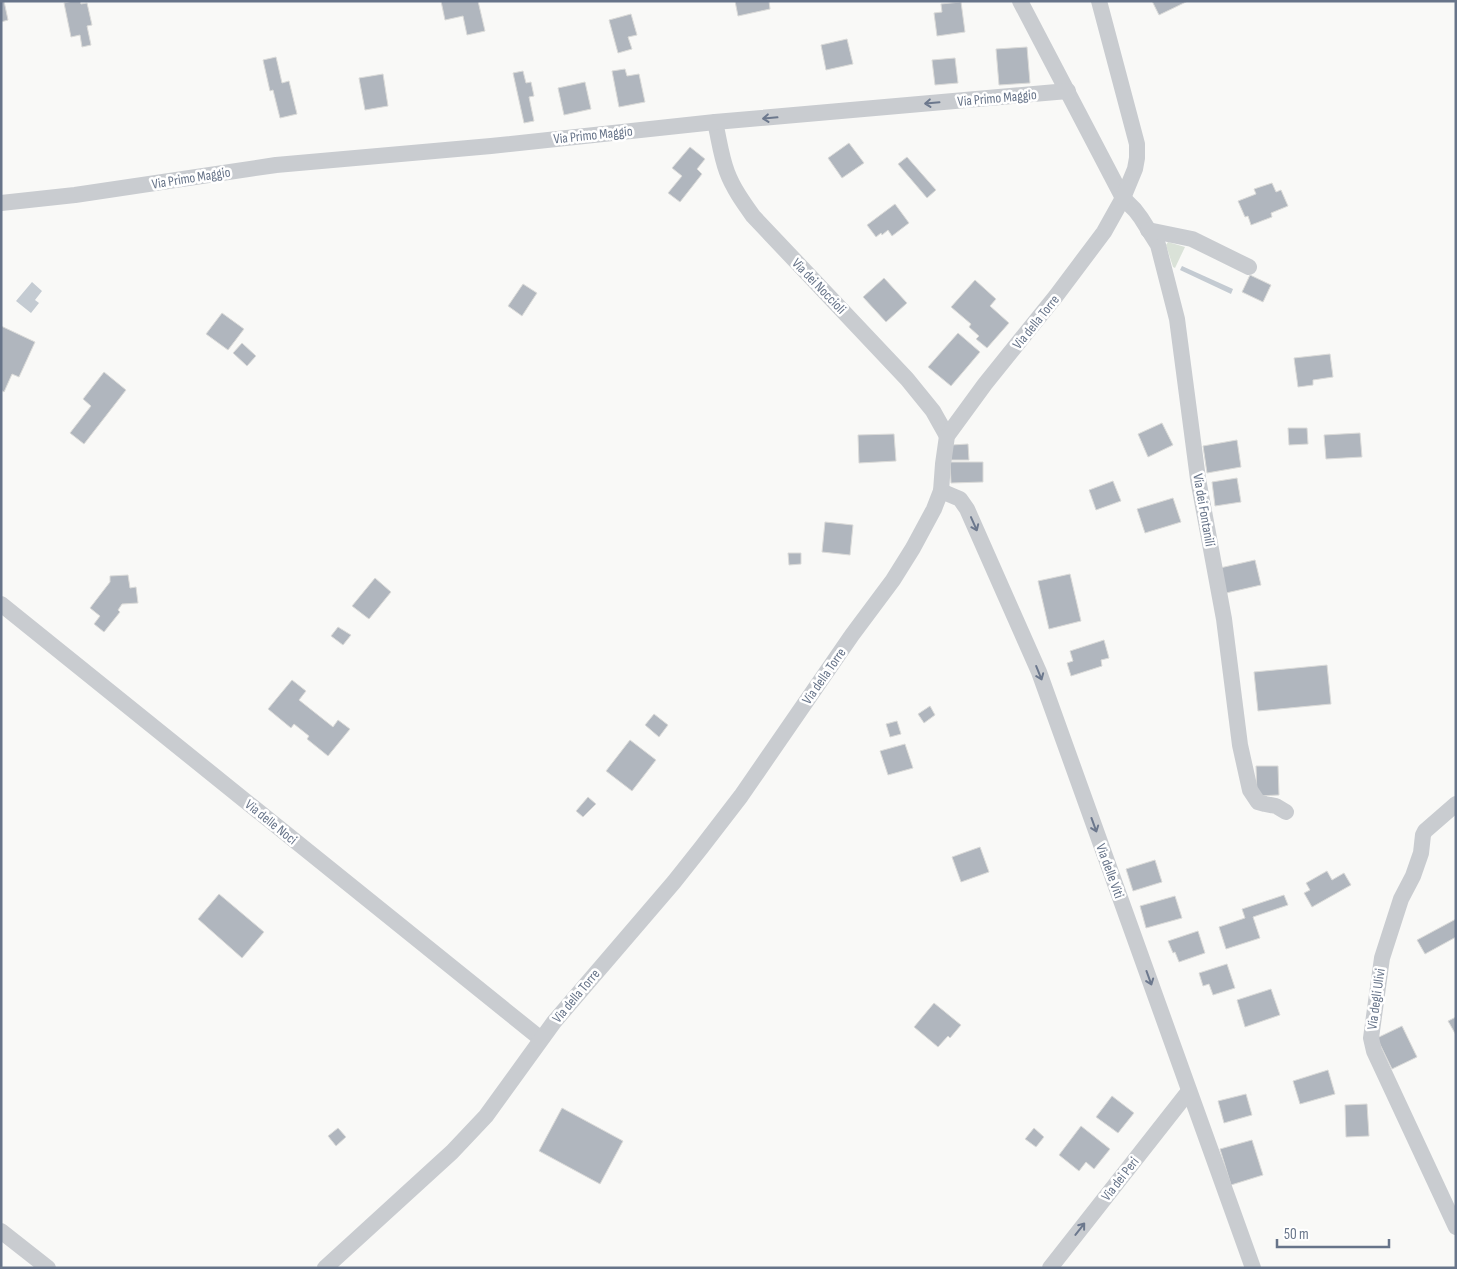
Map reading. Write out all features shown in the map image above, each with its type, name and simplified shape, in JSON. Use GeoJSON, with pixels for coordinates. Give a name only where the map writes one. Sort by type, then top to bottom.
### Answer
{"type":"FeatureCollection","features":[{"type":"Feature","properties":{"kind":"street"},"geometry":{"type":"LineString","coordinates":[[1020,1],[1123,198]]}},
{"type":"Feature","properties":{"kind":"street","name":"Via della Torre"},"geometry":{"type":"LineString","coordinates":[[325,1268],[432,1171],[495,1104],[554,1022],[685,868],[741,796],[898,572],[921,533],[942,491],[942,464],[947,436],[1098,241],[1123,198],[1135,169],[1138,158],[1137,144],[1098,1]]}},
{"type":"Feature","properties":{"kind":"street","name":"Via Primo Maggio"},"geometry":{"type":"LineString","coordinates":[[1,203],[75,195],[276,164],[490,146],[715,122],[1068,91]]}},
{"type":"Feature","properties":{"kind":"street","name":"Via dei Noccioli"},"geometry":{"type":"LineString","coordinates":[[715,122],[727,173],[736,191],[753,216],[907,379],[933,411],[947,436]]}},
{"type":"Feature","properties":{"kind":"street","name":"Via dei Fontanili"},"geometry":{"type":"LineString","coordinates":[[1123,198],[1135,210],[1158,245],[1176,319],[1198,480],[1224,619],[1237,725],[1250,790],[1253,796],[1261,803],[1276,806],[1286,812]]}},
{"type":"Feature","properties":{"kind":"street"},"geometry":{"type":"LineString","coordinates":[[1148,230],[1192,239],[1249,267]]}},
{"type":"Feature","properties":{"kind":"street","name":"Via delle Viti"},"geometry":{"type":"LineString","coordinates":[[942,491],[960,499],[967,509],[1039,672],[1253,1268]]}},
{"type":"Feature","properties":{"kind":"street","name":"Via delle Noci"},"geometry":{"type":"LineString","coordinates":[[1,604],[541,1040]]}},
{"type":"Feature","properties":{"kind":"street","name":"Via degli Ulivi"},"geometry":{"type":"LineString","coordinates":[[1456,804],[1425,831],[1423,835],[1421,853],[1402,899],[1382,958],[1371,1038],[1374,1050],[1456,1227]]}},
{"type":"Feature","properties":{"kind":"street","name":"Via dei Peri"},"geometry":{"type":"LineString","coordinates":[[1050,1268],[1189,1091]]}},
{"type":"Feature","properties":{"kind":"street"},"geometry":{"type":"LineString","coordinates":[[1,1231],[48,1268]]}},
{"type":"Feature","properties":{"kind":"shaded area"},"geometry":{"type":"Polygon","coordinates":[[[1168,242],[1185,247],[1175,268],[1166,245],[1168,242]]]}},
{"type":"Feature","properties":{"kind":"shaded area"},"geometry":{"type":"Polygon","coordinates":[[[1182,266],[1233,289],[1231,294],[1180,270],[1182,266]]]}},
{"type":"Feature","properties":{"kind":"shaded area"},"geometry":{"type":"Polygon","coordinates":[[[32,282],[42,291],[35,300],[39,303],[31,313],[16,301],[32,282]]]}},
{"type":"Feature","properties":{"kind":"building"},"geometry":{"type":"Polygon","coordinates":[[[1,1],[4,1],[8,20],[1,22],[1,1]]]}},
{"type":"Feature","properties":{"kind":"building"},"geometry":{"type":"Polygon","coordinates":[[[80,1],[81,4],[87,3],[92,25],[87,26],[91,45],[82,47],[80,35],[71,37],[64,3],[80,1]]]}},
{"type":"Feature","properties":{"kind":"building"},"geometry":{"type":"Polygon","coordinates":[[[441,1],[478,1],[485,31],[467,35],[463,16],[445,20],[441,1]]]}},
{"type":"Feature","properties":{"kind":"building"},"geometry":{"type":"Polygon","coordinates":[[[735,1],[769,1],[770,9],[738,16],[735,1]]]}},
{"type":"Feature","properties":{"kind":"building"},"geometry":{"type":"Polygon","coordinates":[[[1152,1],[1188,1],[1159,15],[1152,1]]]}},
{"type":"Feature","properties":{"kind":"building"},"geometry":{"type":"Polygon","coordinates":[[[961,2],[965,32],[937,36],[934,13],[942,12],[941,4],[961,2]]]}},
{"type":"Feature","properties":{"kind":"building"},"geometry":{"type":"Polygon","coordinates":[[[631,14],[637,35],[628,37],[632,49],[618,53],[609,20],[631,14]]]}},
{"type":"Feature","properties":{"kind":"building"},"geometry":{"type":"Polygon","coordinates":[[[847,39],[853,64],[826,70],[821,45],[847,39]]]}},
{"type":"Feature","properties":{"kind":"building"},"geometry":{"type":"Polygon","coordinates":[[[1027,47],[1030,83],[999,85],[996,49],[1027,47]]]}},
{"type":"Feature","properties":{"kind":"building"},"geometry":{"type":"Polygon","coordinates":[[[276,57],[282,83],[289,81],[297,114],[280,118],[273,90],[270,91],[263,60],[276,57]]]}},
{"type":"Feature","properties":{"kind":"building"},"geometry":{"type":"Polygon","coordinates":[[[955,58],[958,83],[935,85],[932,60],[955,58]]]}},
{"type":"Feature","properties":{"kind":"building"},"geometry":{"type":"Polygon","coordinates":[[[625,69],[627,76],[639,74],[645,102],[619,107],[612,71],[625,69]]]}},
{"type":"Feature","properties":{"kind":"building"},"geometry":{"type":"Polygon","coordinates":[[[523,71],[526,83],[531,82],[534,96],[529,97],[534,121],[524,123],[513,73],[523,71]]]}},
{"type":"Feature","properties":{"kind":"building"},"geometry":{"type":"Polygon","coordinates":[[[383,74],[388,106],[365,110],[359,78],[383,74]]]}},
{"type":"Feature","properties":{"kind":"building"},"geometry":{"type":"Polygon","coordinates":[[[585,82],[591,109],[564,115],[558,88],[585,82]]]}},
{"type":"Feature","properties":{"kind":"building"},"geometry":{"type":"Polygon","coordinates":[[[849,143],[864,163],[842,178],[828,158],[849,143]]]}},
{"type":"Feature","properties":{"kind":"building"},"geometry":{"type":"Polygon","coordinates":[[[690,147],[705,159],[697,169],[702,174],[680,202],[668,193],[682,176],[672,168],[690,147]]]}},
{"type":"Feature","properties":{"kind":"building"},"geometry":{"type":"Polygon","coordinates":[[[907,157],[936,190],[927,198],[898,164],[907,157]]]}},
{"type":"Feature","properties":{"kind":"building"},"geometry":{"type":"Polygon","coordinates":[[[1272,183],[1276,192],[1281,190],[1288,206],[1271,213],[1272,217],[1251,225],[1248,216],[1245,217],[1238,201],[1256,194],[1254,189],[1272,183]]]}},
{"type":"Feature","properties":{"kind":"building"},"geometry":{"type":"Polygon","coordinates":[[[895,204],[909,223],[892,236],[888,230],[876,237],[867,225],[895,204]]]}},
{"type":"Feature","properties":{"kind":"building"},"geometry":{"type":"Polygon","coordinates":[[[1250,275],[1271,285],[1263,302],[1242,292],[1250,275]]]}},
{"type":"Feature","properties":{"kind":"building"},"geometry":{"type":"Polygon","coordinates":[[[884,278],[907,303],[886,322],[863,297],[884,278]]]}},
{"type":"Feature","properties":{"kind":"building"},"geometry":{"type":"Polygon","coordinates":[[[975,280],[996,299],[990,306],[1009,323],[987,348],[976,339],[979,336],[969,327],[971,324],[951,307],[975,280]]]}},
{"type":"Feature","properties":{"kind":"building"},"geometry":{"type":"Polygon","coordinates":[[[523,284],[537,293],[522,316],[508,306],[523,284]]]}},
{"type":"Feature","properties":{"kind":"building"},"geometry":{"type":"Polygon","coordinates":[[[222,313],[244,329],[228,350],[206,334],[222,313]]]}},
{"type":"Feature","properties":{"kind":"building"},"geometry":{"type":"Polygon","coordinates":[[[1,326],[35,342],[19,377],[12,374],[4,392],[1,390],[1,326]]]}},
{"type":"Feature","properties":{"kind":"building"},"geometry":{"type":"Polygon","coordinates":[[[958,333],[980,352],[951,386],[928,367],[958,333]]]}},
{"type":"Feature","properties":{"kind":"building"},"geometry":{"type":"Polygon","coordinates":[[[242,343],[256,356],[247,366],[233,353],[242,343]]]}},
{"type":"Feature","properties":{"kind":"building"},"geometry":{"type":"Polygon","coordinates":[[[1330,354],[1333,377],[1313,380],[1313,385],[1298,387],[1294,358],[1330,354]]]}},
{"type":"Feature","properties":{"kind":"building"},"geometry":{"type":"Polygon","coordinates":[[[104,372],[126,390],[84,444],[70,433],[91,406],[83,399],[104,372]]]}},
{"type":"Feature","properties":{"kind":"building"},"geometry":{"type":"Polygon","coordinates":[[[1162,423],[1173,445],[1148,457],[1138,434],[1162,423]]]}},
{"type":"Feature","properties":{"kind":"building"},"geometry":{"type":"Polygon","coordinates":[[[1288,428],[1307,428],[1308,444],[1289,445],[1288,428]]]}},
{"type":"Feature","properties":{"kind":"building"},"geometry":{"type":"Polygon","coordinates":[[[1360,433],[1362,457],[1326,459],[1324,435],[1360,433]]]}},
{"type":"Feature","properties":{"kind":"building"},"geometry":{"type":"Polygon","coordinates":[[[894,434],[896,461],[859,463],[858,435],[894,434]]]}},
{"type":"Feature","properties":{"kind":"building"},"geometry":{"type":"Polygon","coordinates":[[[1237,440],[1241,467],[1207,473],[1203,446],[1237,440]]]}},
{"type":"Feature","properties":{"kind":"building"},"geometry":{"type":"Polygon","coordinates":[[[968,444],[969,460],[951,460],[951,445],[968,444]]]}},
{"type":"Feature","properties":{"kind":"building"},"geometry":{"type":"Polygon","coordinates":[[[950,462],[983,462],[983,482],[951,483],[950,462]]]}},
{"type":"Feature","properties":{"kind":"building"},"geometry":{"type":"Polygon","coordinates":[[[1237,478],[1241,502],[1215,506],[1212,482],[1237,478]]]}},
{"type":"Feature","properties":{"kind":"building"},"geometry":{"type":"Polygon","coordinates":[[[1113,481],[1121,501],[1096,510],[1089,490],[1113,481]]]}},
{"type":"Feature","properties":{"kind":"building"},"geometry":{"type":"Polygon","coordinates":[[[1173,498],[1181,522],[1145,533],[1137,509],[1173,498]]]}},
{"type":"Feature","properties":{"kind":"building"},"geometry":{"type":"Polygon","coordinates":[[[825,522],[853,525],[850,555],[822,552],[825,522]]]}},
{"type":"Feature","properties":{"kind":"building"},"geometry":{"type":"Polygon","coordinates":[[[788,553],[801,553],[801,564],[789,565],[788,553]]]}},
{"type":"Feature","properties":{"kind":"building"},"geometry":{"type":"Polygon","coordinates":[[[1255,560],[1261,585],[1226,593],[1220,568],[1255,560]]]}},
{"type":"Feature","properties":{"kind":"building"},"geometry":{"type":"Polygon","coordinates":[[[1070,574],[1081,621],[1049,629],[1038,581],[1070,574]]]}},
{"type":"Feature","properties":{"kind":"building"},"geometry":{"type":"Polygon","coordinates":[[[128,575],[130,588],[136,587],[138,603],[122,604],[118,610],[120,612],[104,632],[94,624],[100,616],[90,608],[110,582],[110,576],[128,575]]]}},
{"type":"Feature","properties":{"kind":"building"},"geometry":{"type":"Polygon","coordinates":[[[375,578],[391,592],[369,619],[352,606],[375,578]]]}},
{"type":"Feature","properties":{"kind":"building"},"geometry":{"type":"Polygon","coordinates":[[[338,627],[351,635],[343,645],[331,636],[338,627]]]}},
{"type":"Feature","properties":{"kind":"building"},"geometry":{"type":"Polygon","coordinates":[[[1104,640],[1109,658],[1101,660],[1102,666],[1071,676],[1067,663],[1073,661],[1070,651],[1104,640]]]}},
{"type":"Feature","properties":{"kind":"building"},"geometry":{"type":"Polygon","coordinates":[[[1327,665],[1331,704],[1258,711],[1254,672],[1327,665]]]}},
{"type":"Feature","properties":{"kind":"building"},"geometry":{"type":"Polygon","coordinates":[[[292,680],[306,691],[299,700],[333,727],[338,720],[350,729],[328,756],[307,739],[309,736],[294,724],[291,728],[268,709],[292,680]]]}},
{"type":"Feature","properties":{"kind":"building"},"geometry":{"type":"Polygon","coordinates":[[[930,706],[935,715],[924,723],[918,714],[930,706]]]}},
{"type":"Feature","properties":{"kind":"building"},"geometry":{"type":"Polygon","coordinates":[[[654,714],[668,725],[659,737],[645,725],[654,714]]]}},
{"type":"Feature","properties":{"kind":"building"},"geometry":{"type":"Polygon","coordinates":[[[897,721],[901,734],[890,737],[886,724],[897,721]]]}},
{"type":"Feature","properties":{"kind":"building"},"geometry":{"type":"Polygon","coordinates":[[[630,740],[656,760],[632,791],[606,771],[630,740]]]}},
{"type":"Feature","properties":{"kind":"building"},"geometry":{"type":"Polygon","coordinates":[[[905,744],[913,768],[888,775],[880,751],[905,744]]]}},
{"type":"Feature","properties":{"kind":"building"},"geometry":{"type":"Polygon","coordinates":[[[1256,766],[1278,766],[1279,795],[1257,796],[1256,766]]]}},
{"type":"Feature","properties":{"kind":"building"},"geometry":{"type":"Polygon","coordinates":[[[588,797],[596,804],[583,817],[576,811],[588,797]]]}},
{"type":"Feature","properties":{"kind":"building"},"geometry":{"type":"Polygon","coordinates":[[[980,847],[989,872],[961,882],[952,857],[980,847]]]}},
{"type":"Feature","properties":{"kind":"building"},"geometry":{"type":"Polygon","coordinates":[[[1155,860],[1162,882],[1133,891],[1126,869],[1155,860]]]}},
{"type":"Feature","properties":{"kind":"building"},"geometry":{"type":"Polygon","coordinates":[[[1327,871],[1332,880],[1344,873],[1351,885],[1312,907],[1304,893],[1310,890],[1306,883],[1327,871]]]}},
{"type":"Feature","properties":{"kind":"building"},"geometry":{"type":"Polygon","coordinates":[[[219,894],[264,932],[242,958],[198,919],[219,894]]]}},
{"type":"Feature","properties":{"kind":"building"},"geometry":{"type":"Polygon","coordinates":[[[1284,895],[1288,905],[1253,917],[1260,938],[1226,949],[1219,927],[1245,918],[1242,909],[1284,895]]]}},
{"type":"Feature","properties":{"kind":"building"},"geometry":{"type":"Polygon","coordinates":[[[1175,896],[1182,918],[1146,928],[1140,906],[1175,896]]]}},
{"type":"Feature","properties":{"kind":"building"},"geometry":{"type":"Polygon","coordinates":[[[1456,919],[1456,937],[1425,954],[1417,940],[1456,919]]]}},
{"type":"Feature","properties":{"kind":"building"},"geometry":{"type":"Polygon","coordinates":[[[1198,931],[1205,953],[1179,962],[1168,941],[1198,931]]]}},
{"type":"Feature","properties":{"kind":"building"},"geometry":{"type":"Polygon","coordinates":[[[1227,964],[1235,988],[1213,995],[1209,984],[1203,986],[1199,973],[1227,964]]]}},
{"type":"Feature","properties":{"kind":"building"},"geometry":{"type":"Polygon","coordinates":[[[1271,989],[1280,1015],[1245,1027],[1237,1000],[1271,989]]]}},
{"type":"Feature","properties":{"kind":"building"},"geometry":{"type":"Polygon","coordinates":[[[934,1003],[961,1025],[950,1038],[948,1036],[938,1047],[914,1027],[934,1003]]]}},
{"type":"Feature","properties":{"kind":"building"},"geometry":{"type":"Polygon","coordinates":[[[1456,1017],[1456,1035],[1448,1021],[1456,1017]]]}},
{"type":"Feature","properties":{"kind":"building"},"geometry":{"type":"Polygon","coordinates":[[[1402,1026],[1417,1057],[1392,1069],[1377,1038],[1402,1026]]]}},
{"type":"Feature","properties":{"kind":"building"},"geometry":{"type":"Polygon","coordinates":[[[1328,1070],[1335,1094],[1300,1104],[1293,1081],[1328,1070]]]}},
{"type":"Feature","properties":{"kind":"building"},"geometry":{"type":"Polygon","coordinates":[[[1246,1094],[1252,1115],[1224,1123],[1218,1101],[1246,1094]]]}},
{"type":"Feature","properties":{"kind":"building"},"geometry":{"type":"Polygon","coordinates":[[[1112,1096],[1134,1113],[1118,1133],[1096,1117],[1112,1096]]]}},
{"type":"Feature","properties":{"kind":"building"},"geometry":{"type":"Polygon","coordinates":[[[1367,1104],[1369,1136],[1346,1137],[1345,1105],[1367,1104]]]}},
{"type":"Feature","properties":{"kind":"building"},"geometry":{"type":"Polygon","coordinates":[[[562,1108],[623,1141],[600,1184],[539,1151],[562,1108]]]}},
{"type":"Feature","properties":{"kind":"building"},"geometry":{"type":"Polygon","coordinates":[[[1081,1126],[1110,1149],[1094,1169],[1086,1162],[1079,1171],[1059,1155],[1081,1126]]]}},
{"type":"Feature","properties":{"kind":"building"},"geometry":{"type":"Polygon","coordinates":[[[338,1128],[346,1137],[336,1146],[328,1136],[338,1128]]]}},
{"type":"Feature","properties":{"kind":"building"},"geometry":{"type":"Polygon","coordinates":[[[1034,1128],[1044,1137],[1036,1147],[1025,1139],[1034,1128]]]}},
{"type":"Feature","properties":{"kind":"building"},"geometry":{"type":"Polygon","coordinates":[[[1252,1140],[1263,1175],[1231,1185],[1220,1149],[1252,1140]]]}}]}
